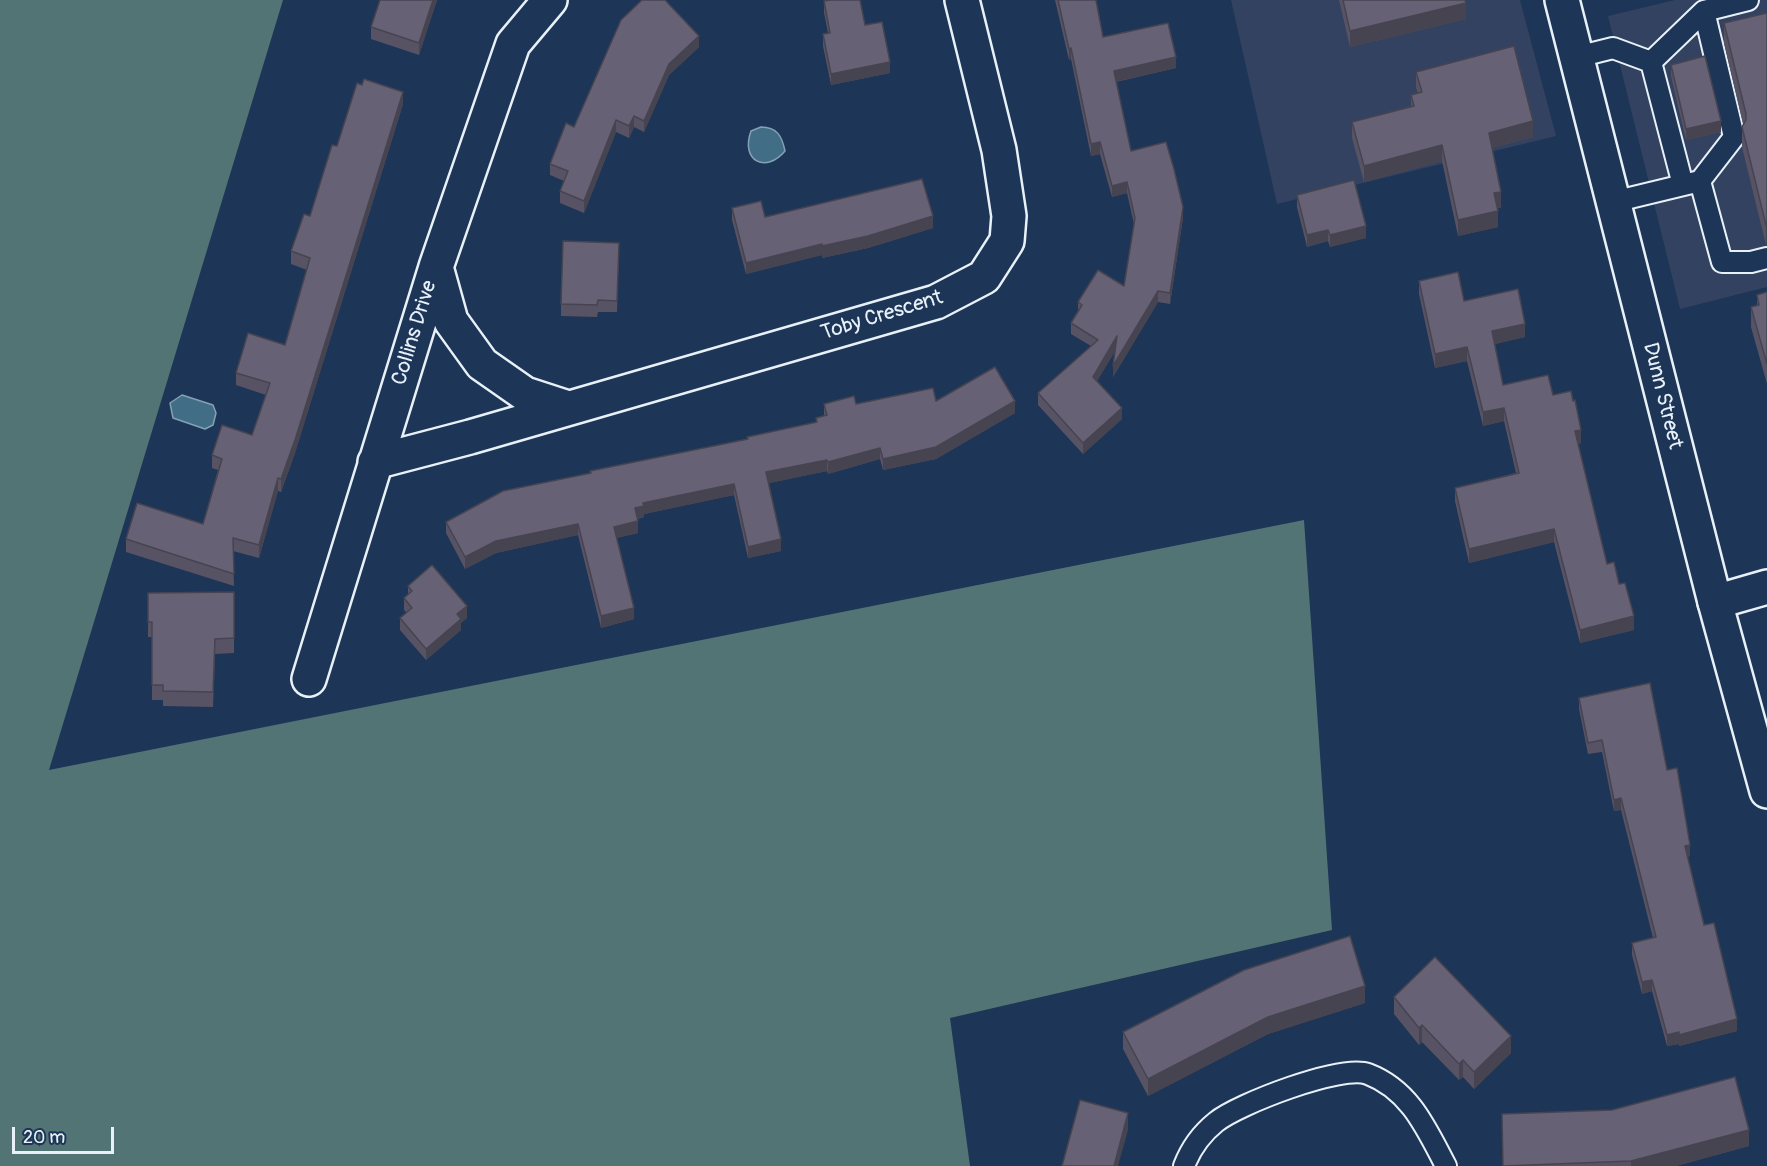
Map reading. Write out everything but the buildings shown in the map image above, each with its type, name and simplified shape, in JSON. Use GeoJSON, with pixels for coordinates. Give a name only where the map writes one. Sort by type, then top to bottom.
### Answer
{"type":"FeatureCollection","features":[{"type":"Feature","properties":{"kind":"street","name":"Collins Drive"},"geometry":{"type":"LineString","coordinates":[[309,679],[436,267],[513,44],[550,0]]}},
{"type":"Feature","properties":{"kind":"street","name":"Toby Crescent"},"geometry":{"type":"LineString","coordinates":[[375,462],[936,302],[984,277],[1007,241],[1009,216],[999,150],[962,0]]}},
{"type":"Feature","properties":{"kind":"street","name":"Dunn Street"},"geometry":{"type":"LineString","coordinates":[[1562,0],[1715,602],[1767,790]]}},
{"type":"Feature","properties":{"kind":"street"},"geometry":{"type":"LineString","coordinates":[[436,267],[451,321],[482,364],[525,394],[568,408]]}},
{"type":"Feature","properties":{"kind":"street"},"geometry":{"type":"LineString","coordinates":[[1715,602],[1767,586]]}},
{"type":"Feature","properties":{"kind":"lane"},"geometry":{"type":"LineString","coordinates":[[1651,62],[1704,11],[1748,0]]}},
{"type":"Feature","properties":{"kind":"lane"},"geometry":{"type":"LineString","coordinates":[[1613,202],[1692,183],[1734,137],[1722,96],[1704,11]]}},
{"type":"Feature","properties":{"kind":"lane"},"geometry":{"type":"LineString","coordinates":[[1576,57],[1613,48],[1651,62],[1671,110],[1692,183],[1722,262],[1751,262],[1767,258]]}},
{"type":"Feature","properties":{"kind":"lane"},"geometry":{"type":"LineString","coordinates":[[1185,1166],[1192,1147],[1217,1121],[1259,1098],[1334,1074],[1365,1072],[1396,1088],[1427,1127],[1446,1166]]}},
{"type":"Feature","properties":{"kind":"shaded area"},"geometry":{"type":"Polygon","coordinates":[[[1231,0],[1520,0],[1556,136],[1277,204],[1231,0]]]}},
{"type":"Feature","properties":{"kind":"shaded area"},"geometry":{"type":"Polygon","coordinates":[[[1675,0],[1767,0],[1767,287],[1680,309],[1608,16],[1675,0]]]}},
{"type":"Feature","properties":{"kind":"shaded area"},"geometry":{"type":"Polygon","coordinates":[[[767,127],[778,133],[784,146],[785,151],[770,162],[757,161],[749,150],[751,131],[767,127]]]}},
{"type":"Feature","properties":{"kind":"shaded area"},"geometry":{"type":"Polygon","coordinates":[[[182,395],[213,405],[216,413],[213,425],[205,429],[173,418],[170,403],[182,395]]]}},
{"type":"Feature","properties":{"kind":"green space"},"geometry":{"type":"Polygon","coordinates":[[[0,0],[283,0],[49,770],[1304,520],[1332,930],[950,1018],[970,1166],[0,1166],[0,0]]]}}]}
